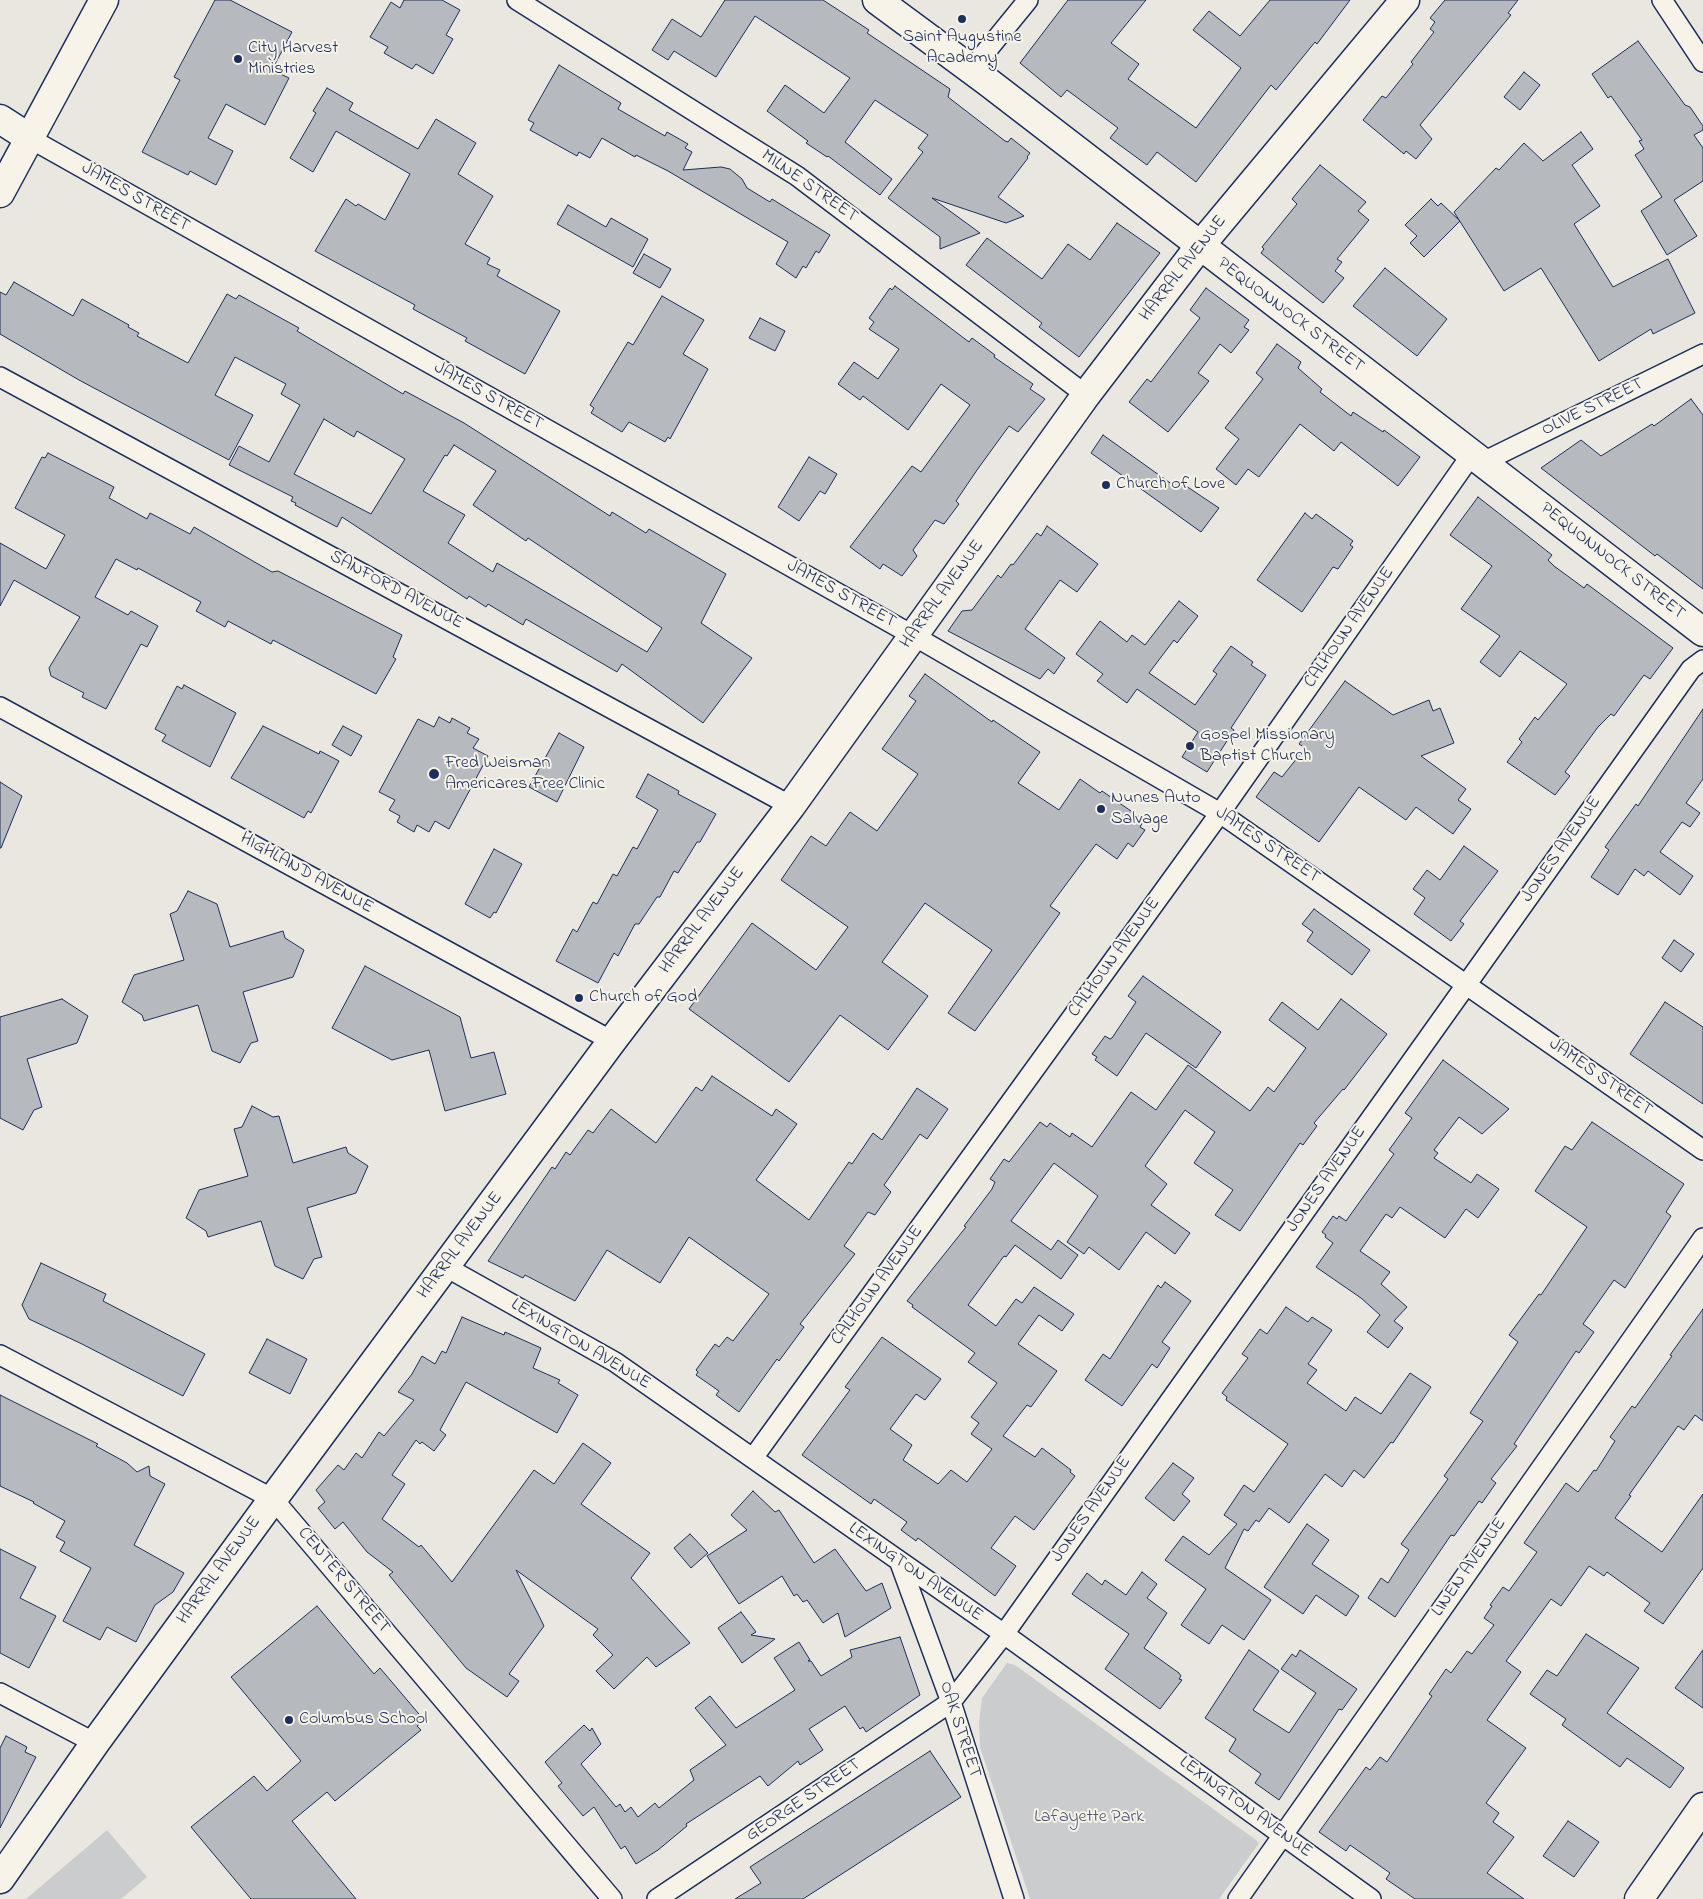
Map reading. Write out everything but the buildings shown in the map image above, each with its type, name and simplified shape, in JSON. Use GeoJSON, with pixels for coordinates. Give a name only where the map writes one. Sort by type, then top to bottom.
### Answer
{"type":"FeatureCollection","features":[{"type":"Feature","properties":{"kind":"street"},"geometry":{"type":"LineString","coordinates":[[0,193],[104,0]]}},
{"type":"Feature","properties":{"kind":"street","name":"MILNE STREET"},"geometry":{"type":"LineString","coordinates":[[517,0],[797,176],[1086,395]]}},
{"type":"Feature","properties":{"kind":"street","name":"PEQUONNOCK STREET"},"geometry":{"type":"LineString","coordinates":[[877,0],[971,70],[1199,247],[1703,632]]}},
{"type":"Feature","properties":{"kind":"street"},"geometry":{"type":"LineString","coordinates":[[971,70],[1028,0]]}},
{"type":"Feature","properties":{"kind":"street","name":"HARRAL AVENUE"},"geometry":{"type":"LineString","coordinates":[[0,1879],[95,1743],[273,1499],[612,1041],[791,806],[1086,395],[1199,247],[1405,0]]}},
{"type":"Feature","properties":{"kind":"street"},"geometry":{"type":"LineString","coordinates":[[1662,0],[1703,62]]}},
{"type":"Feature","properties":{"kind":"street","name":"JAMES STREET"},"geometry":{"type":"LineString","coordinates":[[0,119],[914,636],[1220,813],[1703,1150]]}},
{"type":"Feature","properties":{"kind":"street","name":"OLIVE STREET"},"geometry":{"type":"LineString","coordinates":[[1477,458],[1703,354]]}},
{"type":"Feature","properties":{"kind":"street","name":"SANFORD AVENUE"},"geometry":{"type":"LineString","coordinates":[[0,377],[791,806]]}},
{"type":"Feature","properties":{"kind":"street","name":"CALHOUN AVENUE"},"geometry":{"type":"LineString","coordinates":[[753,1458],[1477,458]]}},
{"type":"Feature","properties":{"kind":"street","name":"JONES AVENUE"},"geometry":{"type":"LineString","coordinates":[[951,1702],[1004,1634],[1691,668],[1703,660]]}},
{"type":"Feature","properties":{"kind":"street","name":"HIGHLAND AVENUE"},"geometry":{"type":"LineString","coordinates":[[0,707],[612,1041]]}},
{"type":"Feature","properties":{"kind":"street","name":"LINEN AVENUE"},"geometry":{"type":"LineString","coordinates":[[1238,1899],[1703,1238]]}},
{"type":"Feature","properties":{"kind":"street","name":"LEXINGTON AVENUE"},"geometry":{"type":"LineString","coordinates":[[446,1267],[614,1362],[1004,1634],[1371,1899]]}},
{"type":"Feature","properties":{"kind":"street","name":"CENTER STREET"},"geometry":{"type":"LineString","coordinates":[[0,1355],[273,1499],[612,1899]]}},
{"type":"Feature","properties":{"kind":"street","name":"OAK STREET"},"geometry":{"type":"LineString","coordinates":[[900,1563],[951,1702],[1014,1899]]}},
{"type":"Feature","properties":{"kind":"street"},"geometry":{"type":"LineString","coordinates":[[0,1693],[95,1743]]}},
{"type":"Feature","properties":{"kind":"street","name":"GEORGE STREET"},"geometry":{"type":"LineString","coordinates":[[657,1899],[951,1702]]}},
{"type":"Feature","properties":{"kind":"street"},"geometry":{"type":"LineString","coordinates":[[1639,1899],[1703,1807]]}},
{"type":"Feature","properties":{"kind":"green space","name":"Lafayette Park"},"geometry":{"type":"Polygon","coordinates":[[[1007,1663],[1015,1665],[1259,1843],[1219,1899],[1030,1899],[980,1747],[979,1722],[982,1698],[1007,1663]]]}},
{"type":"Feature","properties":{"kind":"green space"},"geometry":{"type":"Polygon","coordinates":[[[107,1830],[147,1877],[121,1899],[26,1899],[107,1830]]]}},
{"type":"Feature","properties":{"kind":"place","name":"Saint Augustine Academy"},"geometry":{"type":"Point","coordinates":[962,19]}},
{"type":"Feature","properties":{"kind":"place","name":"City Harvest Ministries"},"geometry":{"type":"Point","coordinates":[238,59]}},
{"type":"Feature","properties":{"kind":"place","name":"Church of Love"},"geometry":{"type":"Point","coordinates":[1106,485]}},
{"type":"Feature","properties":{"kind":"place","name":"Gospel Missionary Baptist Church"},"geometry":{"type":"Point","coordinates":[1190,746]}},
{"type":"Feature","properties":{"kind":"place","name":"Fred Weisman Americares Free Clinic"},"geometry":{"type":"Point","coordinates":[434,774]}},
{"type":"Feature","properties":{"kind":"place","name":"Nunes Auto Salvage"},"geometry":{"type":"Point","coordinates":[1101,809]}},
{"type":"Feature","properties":{"kind":"place","name":"Church of God"},"geometry":{"type":"Point","coordinates":[579,998]}},
{"type":"Feature","properties":{"kind":"place","name":"Columbus School"},"geometry":{"type":"Point","coordinates":[289,1720]}}]}
